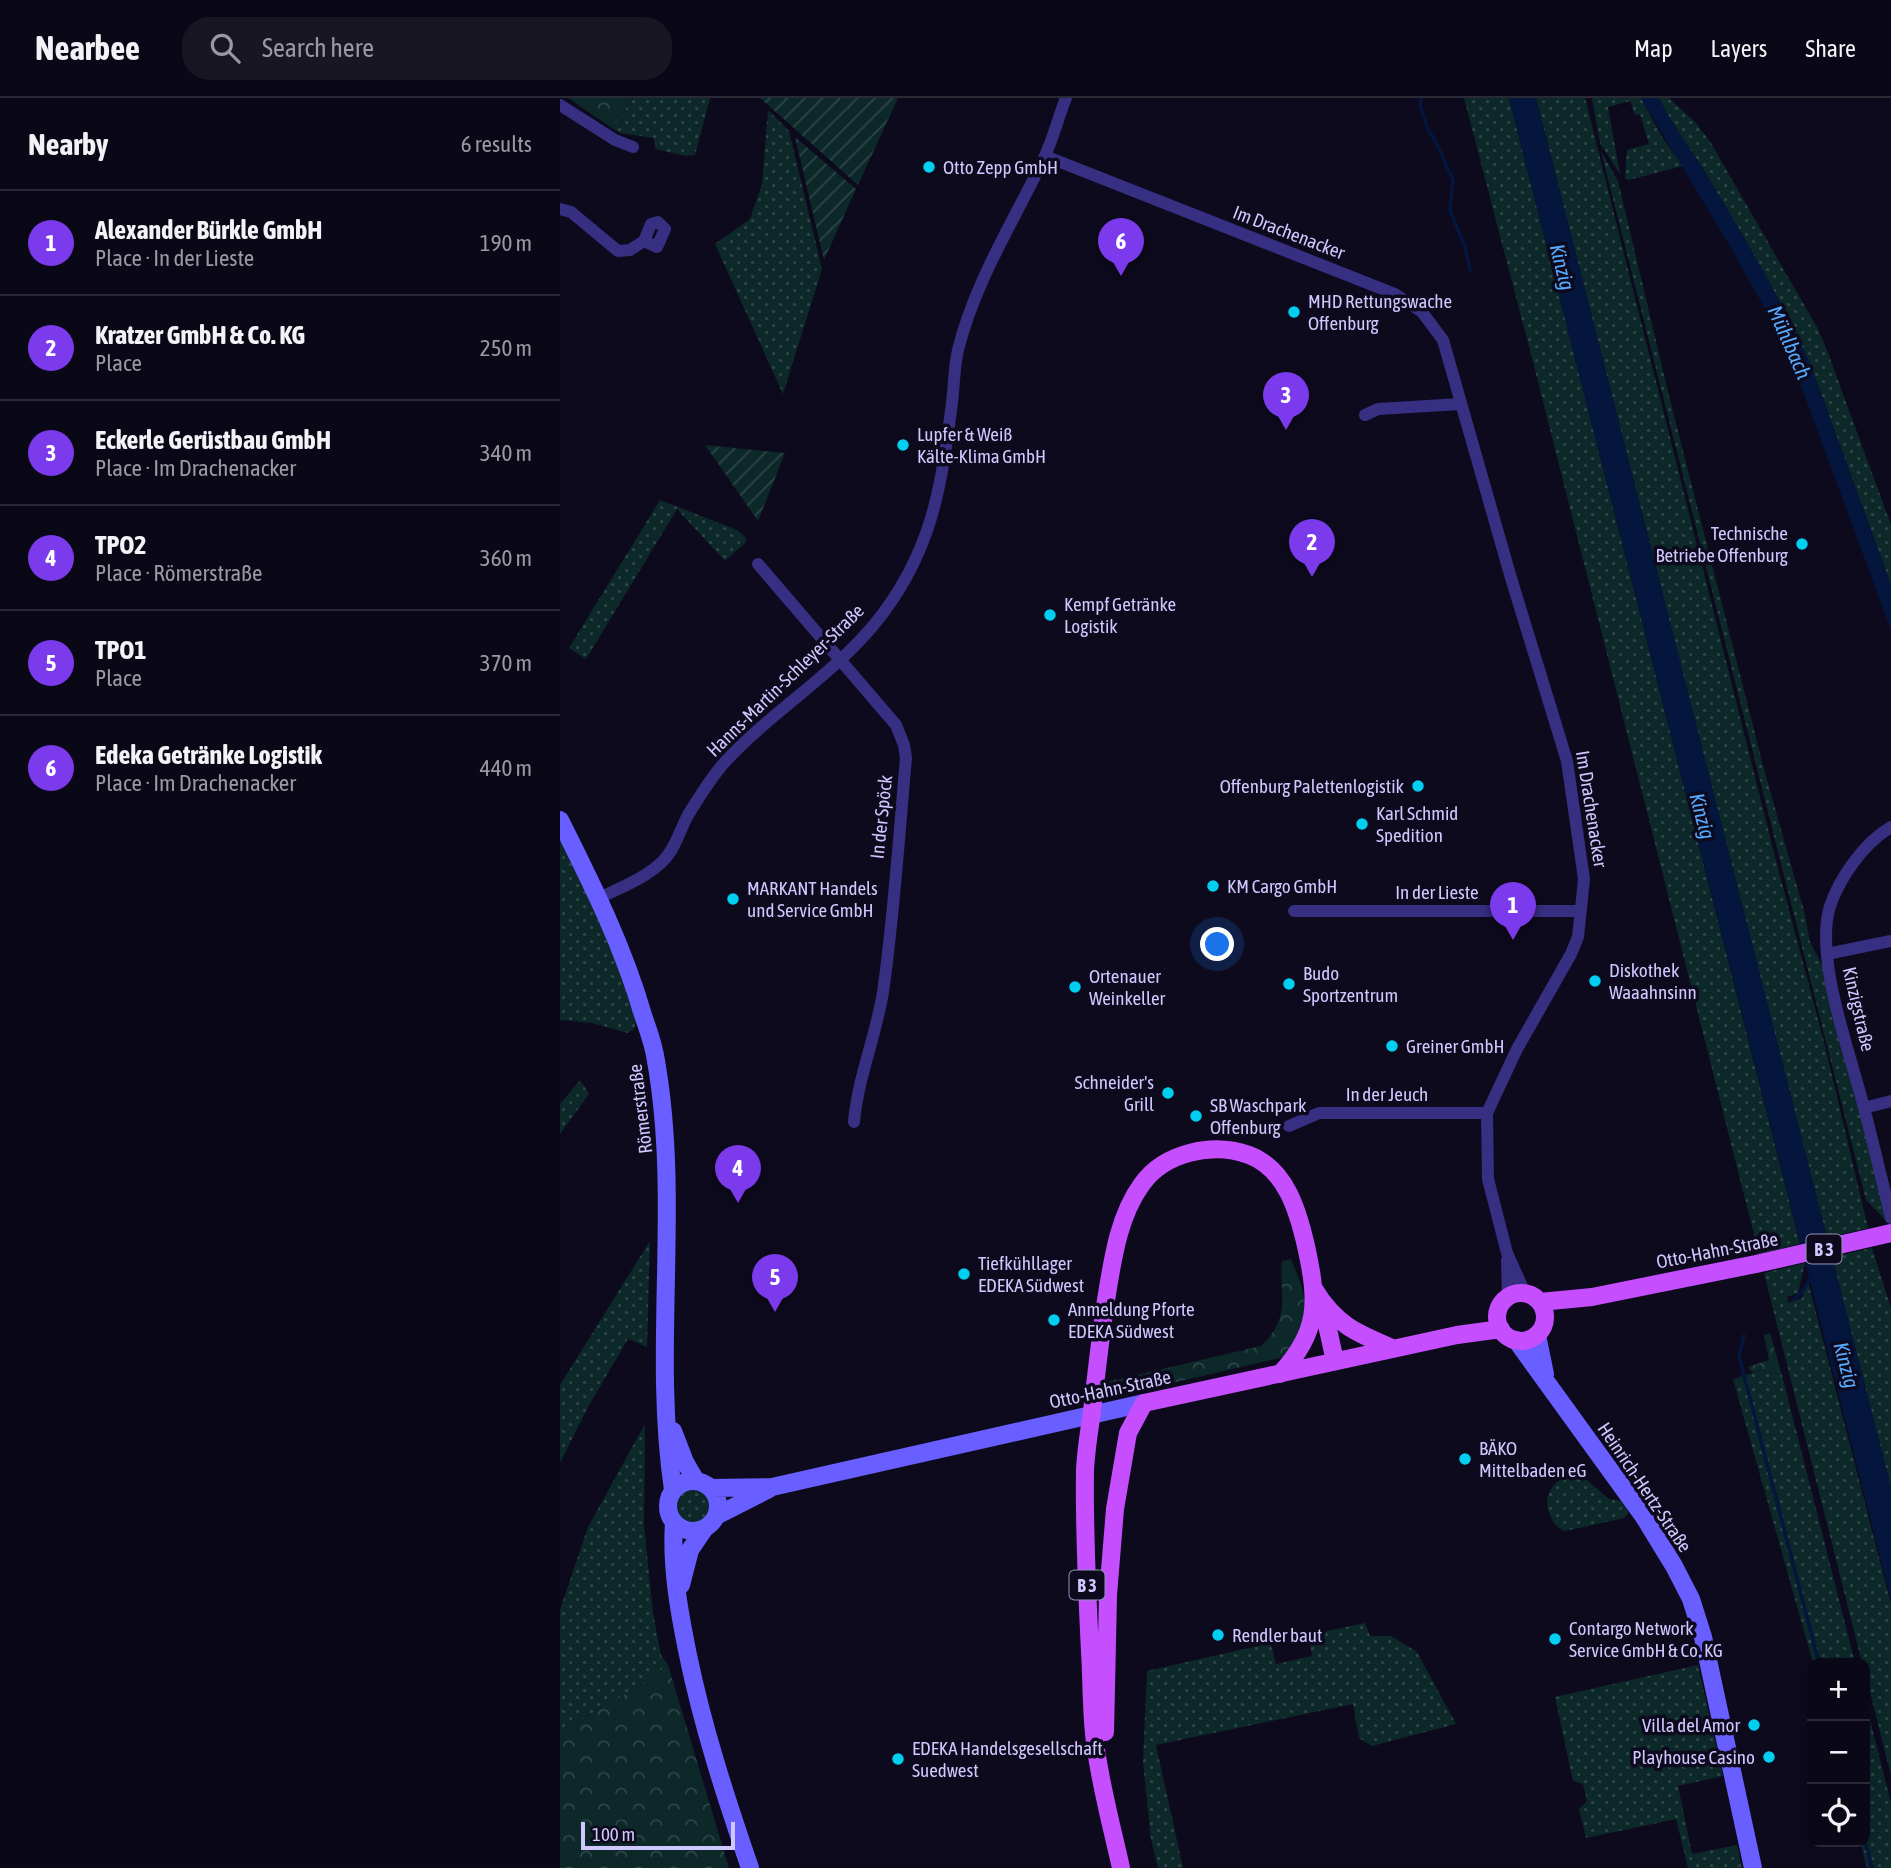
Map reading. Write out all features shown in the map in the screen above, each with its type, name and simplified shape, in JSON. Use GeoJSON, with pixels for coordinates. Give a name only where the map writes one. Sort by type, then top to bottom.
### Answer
{"type":"FeatureCollection","features":[{"type":"Feature","properties":{"kind":"main road","name":"B 3"},"geometry":{"type":"LineString","coordinates":[[1121,1868],[1095,1742],[1088,1608],[1085,1468],[1102,1324],[1117,1245],[1126,1212],[1142,1183],[1181,1156],[1211,1149],[1230,1150],[1250,1156],[1276,1173],[1295,1205],[1335,1361]]}},
{"type":"Feature","properties":{"kind":"main road","name":"Otto-Hahn-Straße"},"geometry":{"type":"LineString","coordinates":[[1516,1340],[1523,1341],[1531,1309],[1756,1264],[1891,1233]]}},
{"type":"Feature","properties":{"kind":"main road"},"geometry":{"type":"LineString","coordinates":[[1318,1296],[1344,1325],[1392,1348]]}},
{"type":"Feature","properties":{"kind":"main road","name":"B 3"},"geometry":{"type":"LineString","coordinates":[[1280,1374],[1302,1348],[1309,1333],[1318,1296]]}},
{"type":"Feature","properties":{"kind":"main road"},"geometry":{"type":"LineString","coordinates":[[1516,1340],[1499,1321],[1503,1301],[1531,1309]]}},
{"type":"Feature","properties":{"kind":"main road","name":"Otto-Hahn-Straße"},"geometry":{"type":"LineString","coordinates":[[1144,1403],[1457,1335],[1499,1321]]}},
{"type":"Feature","properties":{"kind":"main road","name":"B 3"},"geometry":{"type":"LineString","coordinates":[[1102,1773],[1108,1595],[1115,1509],[1128,1433],[1144,1403]]}},
{"type":"Feature","properties":{"kind":"street","name":"Hanns-Martin-Schleyer-Straße"},"geometry":{"type":"LineString","coordinates":[[599,898],[636,880],[662,863],[712,777],[776,714],[840,659],[891,604],[923,546],[941,481],[958,351],[991,258],[1045,156],[1066,98]]}},
{"type":"Feature","properties":{"kind":"street"},"geometry":{"type":"LineString","coordinates":[[560,105],[615,140],[633,148]]}},
{"type":"Feature","properties":{"kind":"street","name":"Im Drachenacker"},"geometry":{"type":"LineString","coordinates":[[1045,156],[1370,283],[1411,302],[1443,340],[1567,761],[1584,879],[1578,937],[1571,954],[1517,1049],[1487,1114],[1488,1179],[1507,1253],[1531,1309]]}},
{"type":"Feature","properties":{"kind":"street"},"geometry":{"type":"LineString","coordinates":[[560,209],[571,212],[618,251],[630,250],[644,241]]}},
{"type":"Feature","properties":{"kind":"street"},"geometry":{"type":"LineString","coordinates":[[1365,415],[1378,409],[1460,404]]}},
{"type":"Feature","properties":{"kind":"street","name":"In der Spöck"},"geometry":{"type":"LineString","coordinates":[[758,564],[895,725],[904,745],[906,758],[883,990],[875,1035],[856,1094],[854,1122]]}},
{"type":"Feature","properties":{"kind":"street","name":"Römerstraße"},"geometry":{"type":"LineString","coordinates":[[560,820],[599,898],[630,971],[656,1059],[667,1157],[667,1411],[668,1457],[673,1490]]}},
{"type":"Feature","properties":{"kind":"street","name":"Kinzigstraße"},"geometry":{"type":"LineString","coordinates":[[1891,827],[1864,850],[1841,884],[1830,907],[1827,954],[1836,1004],[1891,1218]]}},
{"type":"Feature","properties":{"kind":"street","name":"In der Lieste"},"geometry":{"type":"LineString","coordinates":[[1294,911],[1581,911]]}},
{"type":"Feature","properties":{"kind":"street"},"geometry":{"type":"LineString","coordinates":[[1827,954],[1891,941]]}},
{"type":"Feature","properties":{"kind":"street"},"geometry":{"type":"LineString","coordinates":[[1864,1108],[1891,1101]]}},
{"type":"Feature","properties":{"kind":"street","name":"In der Jeuch"},"geometry":{"type":"LineString","coordinates":[[1289,1126],[1320,1113],[1487,1114]]}},
{"type":"Feature","properties":{"kind":"street","name":"Heinrich-Hertz-Straße"},"geometry":{"type":"LineString","coordinates":[[1531,1309],[1547,1381]]}},
{"type":"Feature","properties":{"kind":"street","name":"Heinrich-Hertz-Straße"},"geometry":{"type":"LineString","coordinates":[[1516,1340],[1644,1517],[1674,1566],[1690,1599],[1703,1637],[1753,1868]]}},
{"type":"Feature","properties":{"kind":"street","name":"Otto-Hahn-Straße"},"geometry":{"type":"LineString","coordinates":[[703,1484],[772,1487],[1144,1403]]}},
{"type":"Feature","properties":{"kind":"street","name":"Römerstraße"},"geometry":{"type":"LineString","coordinates":[[667,1411],[680,1450],[703,1484]]}},
{"type":"Feature","properties":{"kind":"street"},"geometry":{"type":"LineString","coordinates":[[678,1609],[683,1573],[690,1550],[710,1522],[718,1503],[703,1484],[687,1481],[673,1490],[668,1506],[674,1522],[673,1558],[678,1609],[708,1741],[750,1868]]}},
{"type":"Feature","properties":{"kind":"street","name":"Otto-Hahn-Straße"},"geometry":{"type":"LineString","coordinates":[[710,1522],[772,1487]]}},
{"type":"Feature","properties":{"kind":"street"},"geometry":{"type":"LineString","coordinates":[[674,1522],[688,1530],[710,1522]]}},
{"type":"Feature","properties":{"kind":"green space"},"geometry":{"type":"Polygon","coordinates":[[[568,98],[633,98],[612,128],[568,98]]]}},
{"type":"Feature","properties":{"kind":"green space"},"geometry":{"type":"Polygon","coordinates":[[[633,98],[710,98],[695,155],[686,156],[655,149],[654,138],[620,133],[612,128],[633,98]]]}},
{"type":"Feature","properties":{"kind":"green space"},"geometry":{"type":"Polygon","coordinates":[[[760,98],[898,98],[858,185],[760,98]]]}},
{"type":"Feature","properties":{"kind":"green space"},"geometry":{"type":"Polygon","coordinates":[[[1464,98],[1509,98],[1800,1244],[1759,1254],[1464,98]]]}},
{"type":"Feature","properties":{"kind":"green space"},"geometry":{"type":"Polygon","coordinates":[[[1536,98],[1585,98],[1825,1046],[1868,1228],[1827,1238],[1536,98]]]}},
{"type":"Feature","properties":{"kind":"green space"},"geometry":{"type":"Polygon","coordinates":[[[1592,98],[1641,98],[1662,137],[1683,166],[1628,180],[1625,178],[1627,150],[1649,144],[1640,114],[1635,115],[1630,101],[1608,107],[1620,174],[1600,143],[1592,98]]]}},
{"type":"Feature","properties":{"kind":"green space"},"geometry":{"type":"Polygon","coordinates":[[[1659,98],[1669,98],[1696,123],[1711,143],[1818,329],[1891,525],[1891,585],[1799,340],[1745,240],[1659,98]]]}},
{"type":"Feature","properties":{"kind":"green space"},"geometry":{"type":"Polygon","coordinates":[[[768,110],[789,131],[822,269],[783,394],[715,244],[750,219],[762,184],[768,110]]]}},
{"type":"Feature","properties":{"kind":"green space"},"geometry":{"type":"Polygon","coordinates":[[[795,137],[856,189],[824,260],[795,137]]]}},
{"type":"Feature","properties":{"kind":"green space"},"geometry":{"type":"Polygon","coordinates":[[[1601,151],[1618,181],[1669,396],[1765,773],[1804,911],[1810,942],[1824,969],[1888,1223],[1866,1200],[1601,151]]]}},
{"type":"Feature","properties":{"kind":"green space"},"geometry":{"type":"Polygon","coordinates":[[[705,445],[785,453],[758,521],[705,445]]]}},
{"type":"Feature","properties":{"kind":"green space"},"geometry":{"type":"Polygon","coordinates":[[[660,500],[737,530],[746,538],[745,543],[725,561],[677,509],[586,659],[569,648],[660,500]]]}},
{"type":"Feature","properties":{"kind":"green space"},"geometry":{"type":"Polygon","coordinates":[[[560,838],[609,939],[636,1022],[634,1029],[628,1033],[592,1023],[560,1020],[560,838]]]}},
{"type":"Feature","properties":{"kind":"green space"},"geometry":{"type":"Polygon","coordinates":[[[580,1080],[589,1094],[560,1134],[560,1104],[580,1080]]]}},
{"type":"Feature","properties":{"kind":"green space"},"geometry":{"type":"Polygon","coordinates":[[[650,1241],[647,1347],[628,1339],[588,1407],[560,1463],[560,1385],[650,1241]]]}},
{"type":"Feature","properties":{"kind":"green space"},"geometry":{"type":"Polygon","coordinates":[[[1872,1248],[1891,1308],[1891,1488],[1832,1257],[1872,1248]]]}},
{"type":"Feature","properties":{"kind":"green space"},"geometry":{"type":"Polygon","coordinates":[[[1291,1259],[1298,1275],[1306,1312],[1300,1333],[1284,1357],[1099,1400],[1102,1383],[1261,1346],[1277,1326],[1282,1306],[1282,1261],[1291,1259]]]}},
{"type":"Feature","properties":{"kind":"green space"},"geometry":{"type":"Polygon","coordinates":[[[1805,1263],[1798,1293],[1787,1297],[1788,1303],[1802,1298],[1808,1282],[1891,1604],[1891,1776],[1870,1692],[1870,1658],[1861,1658],[1764,1273],[1805,1263]]]}},
{"type":"Feature","properties":{"kind":"green space"},"geometry":{"type":"Polygon","coordinates":[[[1770,1333],[1782,1375],[1762,1370],[1752,1372],[1748,1367],[1769,1360],[1764,1335],[1770,1333]]]}},
{"type":"Feature","properties":{"kind":"green space"},"geometry":{"type":"Polygon","coordinates":[[[1762,1370],[1782,1375],[1854,1658],[1812,1658],[1733,1379],[1762,1370]]]}},
{"type":"Feature","properties":{"kind":"green space"},"geometry":{"type":"Polygon","coordinates":[[[645,1424],[644,1525],[653,1613],[661,1655],[668,1665],[642,1684],[560,1732],[560,1610],[588,1527],[645,1424]]]}},
{"type":"Feature","properties":{"kind":"green space"},"geometry":{"type":"Polygon","coordinates":[[[1574,1469],[1609,1499],[1621,1501],[1629,1512],[1624,1518],[1565,1531],[1557,1526],[1548,1510],[1547,1498],[1551,1489],[1574,1469]]]}},
{"type":"Feature","properties":{"kind":"green space"},"geometry":{"type":"Polygon","coordinates":[[[692,1488],[705,1494],[711,1507],[705,1520],[692,1526],[679,1520],[673,1507],[679,1494],[692,1488]]]}},
{"type":"Feature","properties":{"kind":"green space"},"geometry":{"type":"Polygon","coordinates":[[[1365,1623],[1370,1636],[1391,1636],[1417,1652],[1456,1724],[1372,1746],[1359,1738],[1353,1704],[1156,1745],[1183,1868],[1158,1868],[1151,1839],[1143,1762],[1147,1671],[1271,1643],[1276,1664],[1312,1656],[1308,1635],[1365,1623]]]}},
{"type":"Feature","properties":{"kind":"green space"},"geometry":{"type":"Polygon","coordinates":[[[668,1665],[729,1868],[560,1868],[560,1732],[642,1684],[668,1665]]]}},
{"type":"Feature","properties":{"kind":"green space"},"geometry":{"type":"Polygon","coordinates":[[[1698,1665],[1723,1776],[1678,1786],[1692,1854],[1737,1845],[1742,1868],[1688,1868],[1676,1819],[1586,1838],[1579,1809],[1587,1801],[1583,1784],[1573,1781],[1555,1697],[1698,1665]]]}},
{"type":"Feature","properties":{"kind":"green space"},"geometry":{"type":"Polygon","coordinates":[[[1870,1720],[1891,1803],[1891,1868],[1867,1868],[1861,1847],[1870,1847],[1870,1720]]]}},
{"type":"Feature","properties":{"kind":"water","name":"Kinzig"},"geometry":{"type":"Polygon","coordinates":[[[1509,98],[1536,98],[1891,1488],[1891,1600],[1509,98]]]}},
{"type":"Feature","properties":{"kind":"water","name":"Mühlbach"},"geometry":{"type":"Polygon","coordinates":[[[1641,98],[1659,98],[1745,240],[1799,340],[1891,585],[1891,630],[1787,348],[1641,98]]]}},
{"type":"Feature","properties":{"kind":"waterway"},"geometry":{"type":"LineString","coordinates":[[1421,98],[1420,105],[1428,130],[1453,180],[1450,210],[1465,247],[1470,271]]}},
{"type":"Feature","properties":{"kind":"waterway"},"geometry":{"type":"LineString","coordinates":[[1793,1300],[1803,1291],[1811,1277]]}},
{"type":"Feature","properties":{"kind":"waterway"},"geometry":{"type":"LineString","coordinates":[[1744,1335],[1739,1356],[1818,1658]]}},
{"type":"Feature","properties":{"kind":"waterway"},"geometry":{"type":"LineString","coordinates":[[1867,1847],[1872,1868]]}},
{"type":"Feature","properties":{"kind":"place","name":"Otto Zepp GmbH"},"geometry":{"type":"Point","coordinates":[929,167]}},
{"type":"Feature","properties":{"kind":"place","name":"Edeka Getränke Logistik"},"geometry":{"type":"Point","coordinates":[1121,276]}},
{"type":"Feature","properties":{"kind":"place","name":"MHD Rettungswache Offenburg"},"geometry":{"type":"Point","coordinates":[1294,312]}},
{"type":"Feature","properties":{"kind":"place","name":"Eckerle Gerüstbau GmbH"},"geometry":{"type":"Point","coordinates":[1286,430]}},
{"type":"Feature","properties":{"kind":"place","name":"Lupfer & Weiß Kälte-Klima GmbH"},"geometry":{"type":"Point","coordinates":[903,445]}},
{"type":"Feature","properties":{"kind":"place","name":"Technische Betriebe Offenburg"},"geometry":{"type":"Point","coordinates":[1802,544]}},
{"type":"Feature","properties":{"kind":"place","name":"Kratzer GmbH & Co. KG"},"geometry":{"type":"Point","coordinates":[1312,577]}},
{"type":"Feature","properties":{"kind":"place","name":"Kempf Getränke Logistik"},"geometry":{"type":"Point","coordinates":[1050,615]}},
{"type":"Feature","properties":{"kind":"place","name":"Offenburg Palettenlogistik"},"geometry":{"type":"Point","coordinates":[1418,786]}},
{"type":"Feature","properties":{"kind":"place","name":"Karl Schmid Spedition"},"geometry":{"type":"Point","coordinates":[1362,824]}},
{"type":"Feature","properties":{"kind":"place","name":"KM Cargo GmbH"},"geometry":{"type":"Point","coordinates":[1213,886]}},
{"type":"Feature","properties":{"kind":"place","name":"MARKANT Handels und Service GmbH"},"geometry":{"type":"Point","coordinates":[733,899]}},
{"type":"Feature","properties":{"kind":"place","name":"Alexander Bürkle GmbH"},"geometry":{"type":"Point","coordinates":[1513,940]}},
{"type":"Feature","properties":{"kind":"place","name":"Diskothek Waaahnsinn"},"geometry":{"type":"Point","coordinates":[1595,981]}},
{"type":"Feature","properties":{"kind":"place","name":"Budo Sportzentrum"},"geometry":{"type":"Point","coordinates":[1289,984]}},
{"type":"Feature","properties":{"kind":"place","name":"Ortenauer Weinkeller"},"geometry":{"type":"Point","coordinates":[1075,987]}},
{"type":"Feature","properties":{"kind":"place","name":"Greiner GmbH"},"geometry":{"type":"Point","coordinates":[1392,1046]}},
{"type":"Feature","properties":{"kind":"place","name":"Schneider's Grill"},"geometry":{"type":"Point","coordinates":[1168,1093]}},
{"type":"Feature","properties":{"kind":"place","name":"SB Waschpark Offenburg"},"geometry":{"type":"Point","coordinates":[1196,1116]}},
{"type":"Feature","properties":{"kind":"place","name":"TPO2"},"geometry":{"type":"Point","coordinates":[738,1203]}},
{"type":"Feature","properties":{"kind":"place","name":"Tiefkühllager EDEKA Südwest"},"geometry":{"type":"Point","coordinates":[964,1274]}},
{"type":"Feature","properties":{"kind":"place","name":"TPO1"},"geometry":{"type":"Point","coordinates":[775,1312]}},
{"type":"Feature","properties":{"kind":"place","name":"Anmeldung Pforte EDEKA Südwest"},"geometry":{"type":"Point","coordinates":[1054,1320]}},
{"type":"Feature","properties":{"kind":"place","name":"BÄKO Mittelbaden eG"},"geometry":{"type":"Point","coordinates":[1465,1459]}},
{"type":"Feature","properties":{"kind":"place","name":"Rendler baut"},"geometry":{"type":"Point","coordinates":[1218,1635]}},
{"type":"Feature","properties":{"kind":"place","name":"Contargo Network Service GmbH & Co. KG"},"geometry":{"type":"Point","coordinates":[1555,1639]}},
{"type":"Feature","properties":{"kind":"place","name":"Villa del Amor"},"geometry":{"type":"Point","coordinates":[1754,1725]}},
{"type":"Feature","properties":{"kind":"place","name":"Playhouse Casino"},"geometry":{"type":"Point","coordinates":[1769,1757]}},
{"type":"Feature","properties":{"kind":"place","name":"EDEKA Handelsgesellschaft Suedwest"},"geometry":{"type":"Point","coordinates":[898,1759]}}]}
